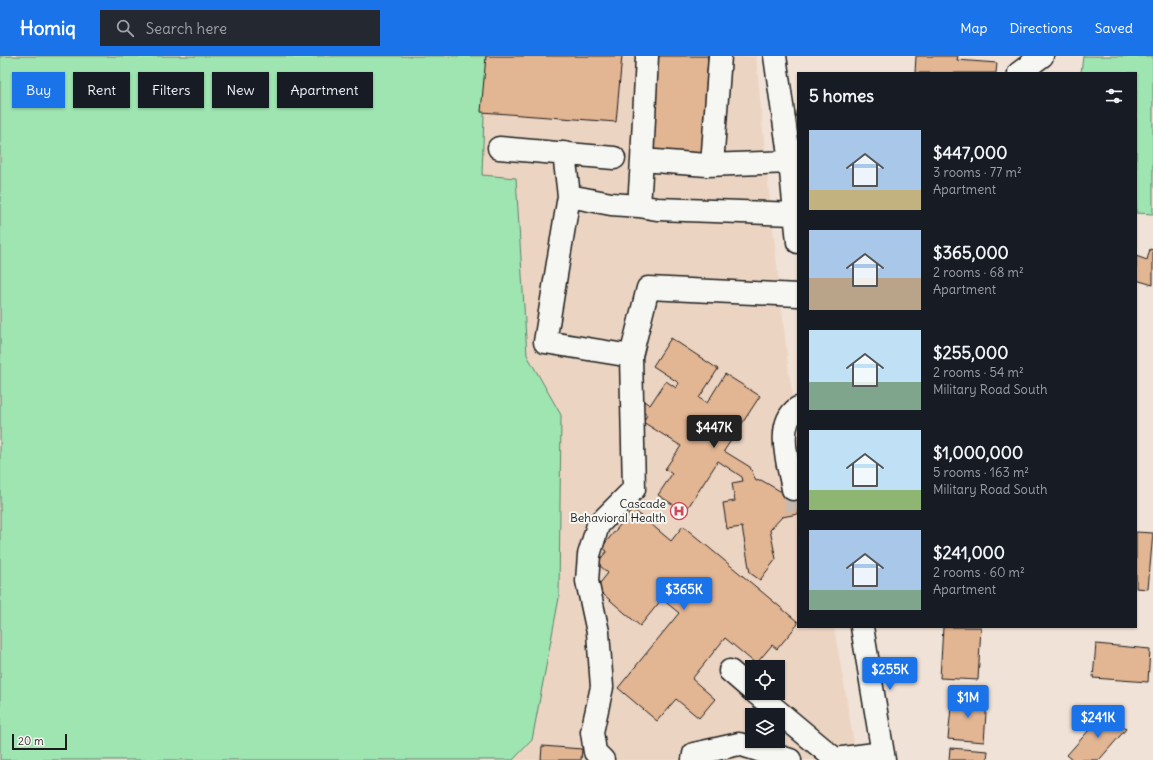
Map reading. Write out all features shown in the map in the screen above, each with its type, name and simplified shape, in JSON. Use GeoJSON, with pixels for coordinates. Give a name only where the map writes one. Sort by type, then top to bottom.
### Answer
{"type":"FeatureCollection","features":[{"type":"Feature","properties":{"kind":"street"},"geometry":{"type":"LineString","coordinates":[[639,206],[647,56]]}},
{"type":"Feature","properties":{"kind":"street"},"geometry":{"type":"LineString","coordinates":[[712,165],[720,56]]}},
{"type":"Feature","properties":{"kind":"street"},"geometry":{"type":"LineString","coordinates":[[775,56],[790,162],[797,233]]}},
{"type":"Feature","properties":{"kind":"street"},"geometry":{"type":"LineString","coordinates":[[1020,72],[1042,56]]}},
{"type":"Feature","properties":{"kind":"street"},"geometry":{"type":"LineString","coordinates":[[499,148],[614,158]]}},
{"type":"Feature","properties":{"kind":"street"},"geometry":{"type":"LineString","coordinates":[[564,153],[569,196],[546,342],[631,356]]}},
{"type":"Feature","properties":{"kind":"street"},"geometry":{"type":"LineString","coordinates":[[642,160],[712,165],[790,162]]}},
{"type":"Feature","properties":{"kind":"street"},"geometry":{"type":"LineString","coordinates":[[569,196],[611,204],[657,209],[795,214]]}},
{"type":"Feature","properties":{"kind":"street"},"geometry":{"type":"LineString","coordinates":[[603,760],[595,752],[592,732],[602,687],[598,632],[587,581],[589,555],[598,525],[634,489],[631,356],[648,288],[797,294]]}},
{"type":"Feature","properties":{"kind":"street"},"geometry":{"type":"LineString","coordinates":[[793,489],[784,437],[786,422],[793,411],[797,409]]}},
{"type":"Feature","properties":{"kind":"street"},"geometry":{"type":"LineString","coordinates":[[764,700],[833,760],[883,757],[862,628]]}},
{"type":"Feature","properties":{"kind":"street"},"geometry":{"type":"LineString","coordinates":[[730,671],[745,684]]}},
{"type":"Feature","properties":{"kind":"street"},"geometry":{"type":"LineString","coordinates":[[693,760],[694,754],[739,744],[790,760]]}},
{"type":"Feature","properties":{"kind":"shaded area","name":"Cascade Behavioral Health"},"geometry":{"type":"Polygon","coordinates":[[[486,56],[756,56],[768,183],[789,373],[797,418],[797,628],[834,628],[857,760],[513,760],[532,740],[561,415],[527,355],[516,178],[482,176],[486,56]]]}},
{"type":"Feature","properties":{"kind":"green space"},"geometry":{"type":"Polygon","coordinates":[[[0,56],[486,56],[482,175],[516,178],[527,355],[561,415],[559,598],[532,740],[513,760],[0,760],[0,56]]]}},
{"type":"Feature","properties":{"kind":"green space"},"geometry":{"type":"Polygon","coordinates":[[[1083,56],[1153,56],[1153,214],[1137,213],[1137,72],[1081,72],[1083,56]]]}},
{"type":"Feature","properties":{"kind":"building"},"geometry":{"type":"Polygon","coordinates":[[[486,56],[622,56],[616,122],[481,112],[486,56]]]}},
{"type":"Feature","properties":{"kind":"building"},"geometry":{"type":"Polygon","coordinates":[[[657,56],[708,56],[703,154],[652,151],[657,56]]]}},
{"type":"Feature","properties":{"kind":"building"},"geometry":{"type":"Polygon","coordinates":[[[916,56],[958,56],[957,60],[997,63],[996,72],[915,72],[916,56]]]}},
{"type":"Feature","properties":{"kind":"building"},"geometry":{"type":"Polygon","coordinates":[[[1150,249],[1153,250],[1153,285],[1137,280],[1137,256],[1147,260],[1150,249]]]}},
{"type":"Feature","properties":{"kind":"building"},"geometry":{"type":"Polygon","coordinates":[[[671,338],[718,369],[699,398],[707,403],[725,374],[760,396],[724,451],[750,467],[756,481],[761,480],[780,491],[797,488],[797,514],[782,517],[770,530],[776,559],[760,580],[750,573],[742,527],[727,529],[723,503],[735,501],[732,483],[743,481],[742,477],[718,461],[685,512],[658,495],[672,474],[665,469],[681,446],[643,422],[647,415],[637,408],[642,400],[650,405],[666,381],[676,388],[679,383],[653,366],[671,338]]]}},
{"type":"Feature","properties":{"kind":"building"},"geometry":{"type":"Polygon","coordinates":[[[633,509],[671,541],[683,526],[797,621],[797,625],[777,649],[772,645],[759,660],[751,660],[725,638],[692,679],[715,699],[699,718],[676,699],[657,721],[618,688],[679,613],[662,599],[640,626],[596,588],[608,573],[597,563],[607,551],[602,547],[633,509]]]}},
{"type":"Feature","properties":{"kind":"building"},"geometry":{"type":"Polygon","coordinates":[[[1137,532],[1153,533],[1148,589],[1137,588],[1137,532]]]}},
{"type":"Feature","properties":{"kind":"building"},"geometry":{"type":"Polygon","coordinates":[[[943,628],[981,628],[978,680],[940,678],[943,628]]]}},
{"type":"Feature","properties":{"kind":"building"},"geometry":{"type":"Polygon","coordinates":[[[1096,644],[1150,649],[1148,682],[1093,678],[1096,644]]]}},
{"type":"Feature","properties":{"kind":"building"},"geometry":{"type":"Polygon","coordinates":[[[952,696],[987,699],[984,742],[948,739],[952,696]]]}},
{"type":"Feature","properties":{"kind":"building"},"geometry":{"type":"Polygon","coordinates":[[[1106,711],[1126,729],[1099,760],[1073,760],[1067,755],[1106,711]]]}},
{"type":"Feature","properties":{"kind":"building"},"geometry":{"type":"Polygon","coordinates":[[[542,746],[582,749],[581,760],[541,760],[542,746]]]}},
{"type":"Feature","properties":{"kind":"building"},"geometry":{"type":"Polygon","coordinates":[[[950,748],[988,751],[987,760],[949,760],[950,748]]]}},
{"type":"Feature","properties":{"kind":"tunnel"},"geometry":{"type":"LineString","coordinates":[[793,489],[797,508]]}},
{"type":"Feature","properties":{"kind":"place","name":"Cascade Behavioral Health"},"geometry":{"type":"Point","coordinates":[679,511]}}]}
